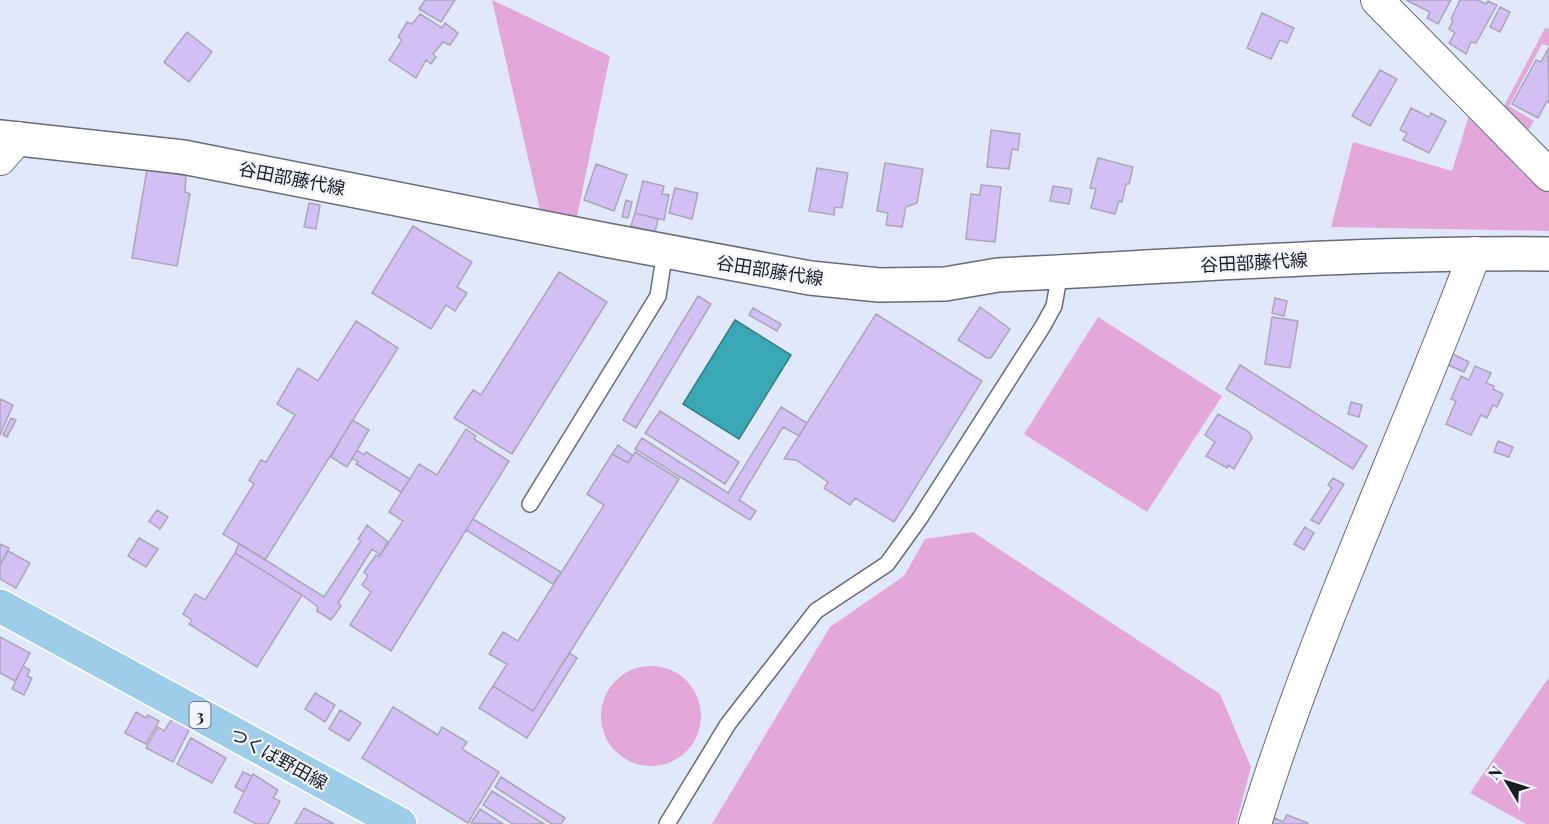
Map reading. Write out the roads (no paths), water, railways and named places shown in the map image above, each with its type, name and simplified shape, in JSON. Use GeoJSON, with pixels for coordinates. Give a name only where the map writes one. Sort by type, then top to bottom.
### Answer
{"type":"FeatureCollection","features":[{"type":"Feature","properties":{"kind":"main road","name":"谷田部藤代線"},"geometry":{"type":"LineString","coordinates":[[6,145],[183,157],[810,278],[879,285],[945,284],[998,276],[1376,255],[1549,254]]}},
{"type":"Feature","properties":{"kind":"main road","name":"つくば野田線"},"geometry":{"type":"LineString","coordinates":[[0,606],[400,824]]}},
{"type":"Feature","properties":{"kind":"street"},"geometry":{"type":"LineString","coordinates":[[1377,0],[1549,175]]}},
{"type":"Feature","properties":{"kind":"street"},"geometry":{"type":"LineString","coordinates":[[1255,824],[1274,763],[1342,580],[1444,337],[1475,253]]}},
{"type":"Feature","properties":{"kind":"lane"},"geometry":{"type":"LineString","coordinates":[[530,504],[658,296],[665,251]]}},
{"type":"Feature","properties":{"kind":"lane"},"geometry":{"type":"LineString","coordinates":[[667,824],[728,724],[816,612],[887,564],[920,518],[1043,326],[1054,306],[1060,272]]}},
{"type":"Feature","properties":{"kind":"water"},"geometry":{"type":"Polygon","coordinates":[[[735,320],[791,355],[739,439],[683,404],[735,320]]]}}]}
